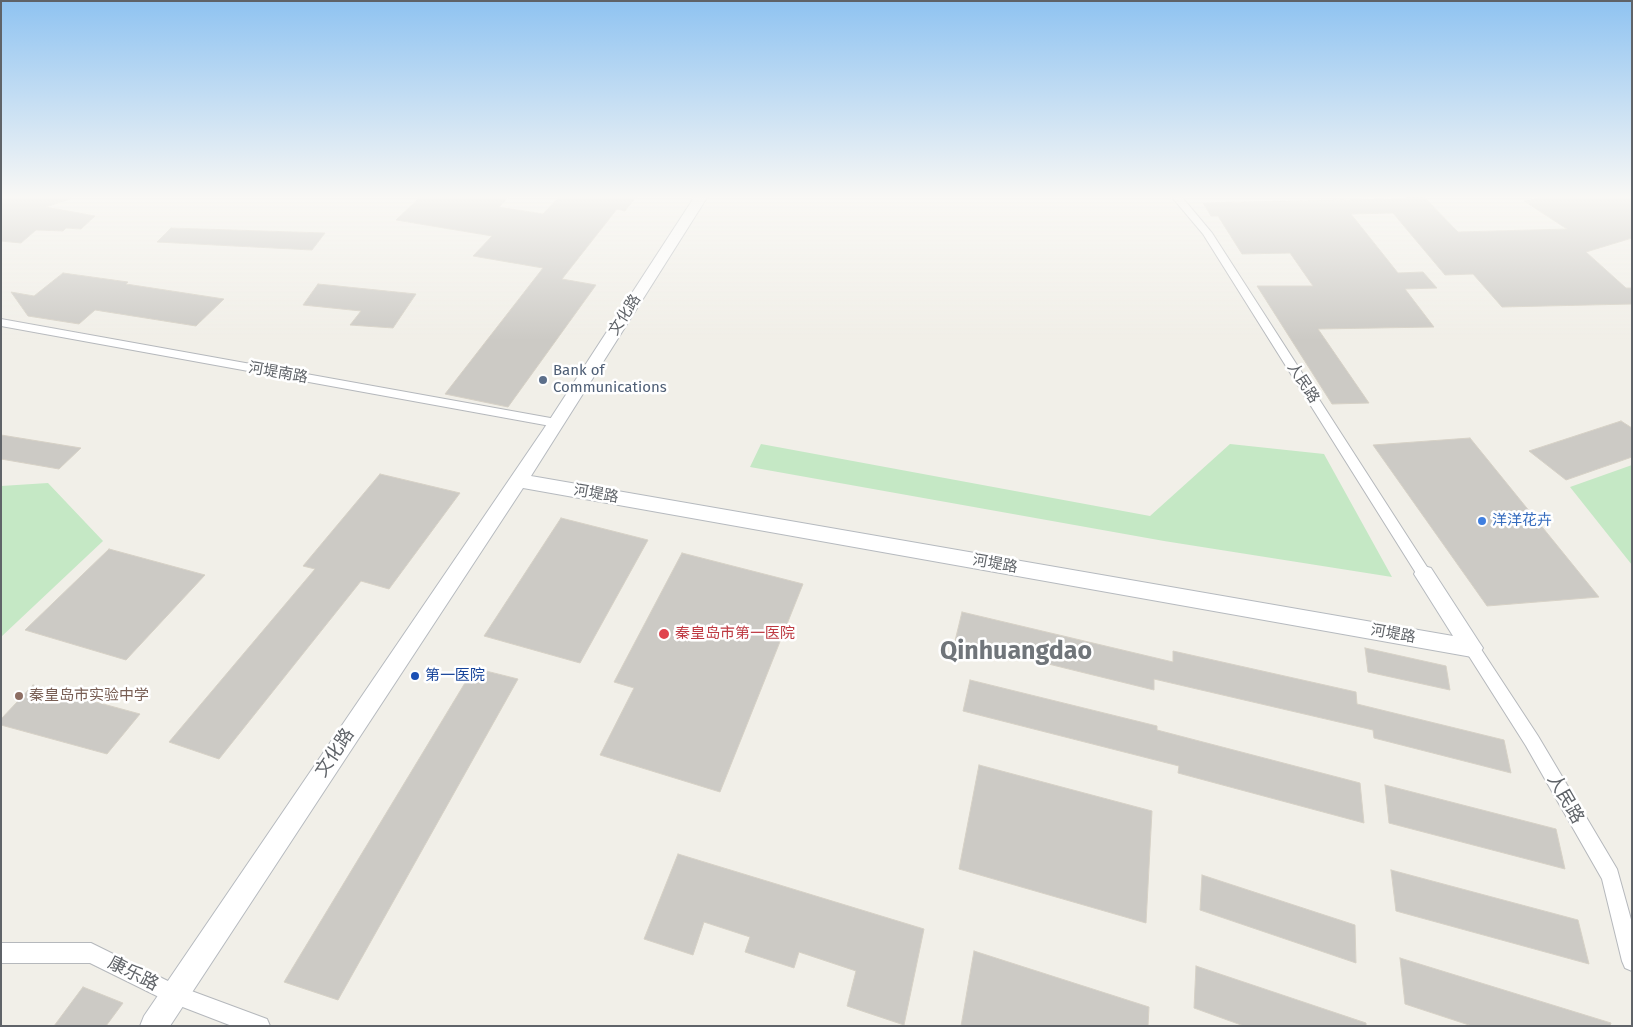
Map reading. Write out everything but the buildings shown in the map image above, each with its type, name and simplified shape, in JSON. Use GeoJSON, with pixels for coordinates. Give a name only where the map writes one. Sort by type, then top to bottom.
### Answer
{"type":"FeatureCollection","features":[{"type":"Feature","properties":{"kind":"main road","name":"文化路"},"geometry":{"type":"LineString","coordinates":[[154,1026],[517,480]]}},
{"type":"Feature","properties":{"kind":"street","name":"文化路"},"geometry":{"type":"LineString","coordinates":[[517,480],[671,244]]}},
{"type":"Feature","properties":{"kind":"street","name":"人民路"},"geometry":{"type":"LineString","coordinates":[[1214,244],[1424,574]]}},
{"type":"Feature","properties":{"kind":"street","name":"河堤南路"},"geometry":{"type":"LineString","coordinates":[[1,322],[552,428]]}},
{"type":"Feature","properties":{"kind":"street","name":"河堤路"},"geometry":{"type":"LineString","coordinates":[[517,480],[1472,648]]}},
{"type":"Feature","properties":{"kind":"street"},"geometry":{"type":"LineString","coordinates":[[1424,574],[1472,648]]}},
{"type":"Feature","properties":{"kind":"street","name":"人民路"},"geometry":{"type":"LineString","coordinates":[[1472,648],[1532,741],[1610,876],[1632,961]]}},
{"type":"Feature","properties":{"kind":"street","name":"康乐路"},"geometry":{"type":"LineString","coordinates":[[1,953],[92,953],[174,994],[260,1026]]}},
{"type":"Feature","properties":{"kind":"green space"},"geometry":{"type":"Polygon","coordinates":[[[761,444],[1150,516],[1230,444],[1324,454],[1392,577],[1164,541],[750,467],[761,444]]]}},
{"type":"Feature","properties":{"kind":"green space"},"geometry":{"type":"Polygon","coordinates":[[[1632,465],[1632,565],[1570,487],[1632,465]]]}},
{"type":"Feature","properties":{"kind":"green space"},"geometry":{"type":"Polygon","coordinates":[[[48,483],[103,541],[1,637],[1,486],[48,483]]]}},
{"type":"Feature","properties":{"kind":"place","name":"Bank of Communications"},"geometry":{"type":"Point","coordinates":[543,380]}},
{"type":"Feature","properties":{"kind":"place","name":"洋洋花卉"},"geometry":{"type":"Point","coordinates":[1482,521]}},
{"type":"Feature","properties":{"kind":"place","name":"秦皇岛市第一医院"},"geometry":{"type":"Point","coordinates":[664,634]}},
{"type":"Feature","properties":{"kind":"place","name":"第一医院"},"geometry":{"type":"Point","coordinates":[415,676]}},
{"type":"Feature","properties":{"kind":"place","name":"秦皇岛市实验中学"},"geometry":{"type":"Point","coordinates":[19,696]}},
{"type":"Feature","properties":{"kind":"district","name":"Qinhuangdao"},"geometry":{"type":"Point","coordinates":[1016,652]}}]}
